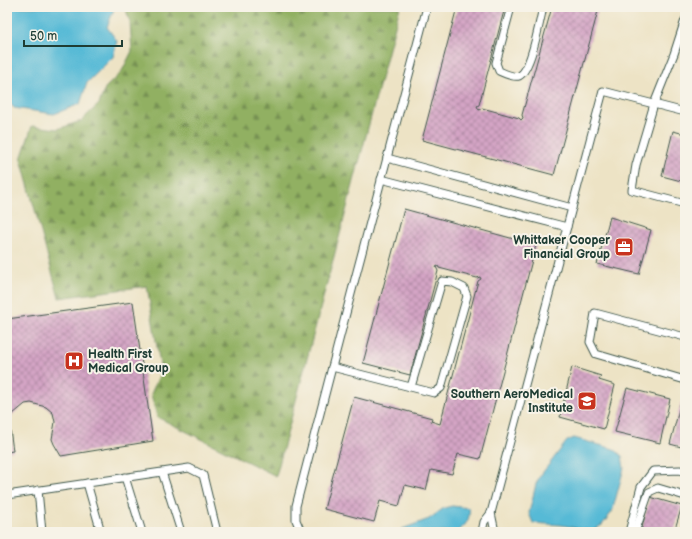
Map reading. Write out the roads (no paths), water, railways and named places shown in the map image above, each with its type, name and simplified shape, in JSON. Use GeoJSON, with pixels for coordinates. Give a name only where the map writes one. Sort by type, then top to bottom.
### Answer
{"type":"FeatureCollection","features":[{"type":"Feature","properties":{"kind":"lane"},"geometry":{"type":"LineString","coordinates":[[301,532],[296,520],[296,506],[427,7]]}},
{"type":"Feature","properties":{"kind":"lane"},"geometry":{"type":"LineString","coordinates":[[511,7],[496,62],[499,70],[517,77],[523,74],[529,64],[544,7]]}},
{"type":"Feature","properties":{"kind":"lane"},"geometry":{"type":"LineString","coordinates":[[685,20],[674,54],[654,104],[636,165],[632,190],[685,204]]}},
{"type":"Feature","properties":{"kind":"lane"},"geometry":{"type":"LineString","coordinates":[[482,532],[484,522],[491,513],[603,91],[685,112]]}},
{"type":"Feature","properties":{"kind":"lane"},"geometry":{"type":"LineString","coordinates":[[387,158],[572,208]]}},
{"type":"Feature","properties":{"kind":"lane"},"geometry":{"type":"LineString","coordinates":[[381,179],[567,228]]}},
{"type":"Feature","properties":{"kind":"lane"},"geometry":{"type":"LineString","coordinates":[[332,366],[411,387],[434,393],[441,388],[467,296],[464,288],[452,282],[442,281],[411,387]]}},
{"type":"Feature","properties":{"kind":"lane"},"geometry":{"type":"LineString","coordinates":[[685,337],[595,313],[590,342],[596,354],[685,380]]}},
{"type":"Feature","properties":{"kind":"lane"},"geometry":{"type":"LineString","coordinates":[[7,495],[189,468],[203,474],[217,532]]}},
{"type":"Feature","properties":{"kind":"lane"},"geometry":{"type":"LineString","coordinates":[[629,532],[641,486],[653,471],[680,470],[685,472]]}},
{"type":"Feature","properties":{"kind":"lane"},"geometry":{"type":"LineString","coordinates":[[162,472],[181,532]]}},
{"type":"Feature","properties":{"kind":"lane"},"geometry":{"type":"LineString","coordinates":[[125,477],[142,532]]}},
{"type":"Feature","properties":{"kind":"lane"},"geometry":{"type":"LineString","coordinates":[[87,483],[101,532]]}},
{"type":"Feature","properties":{"kind":"lane"},"geometry":{"type":"LineString","coordinates":[[635,532],[649,492],[658,488],[685,496]]}},
{"type":"Feature","properties":{"kind":"lane"},"geometry":{"type":"LineString","coordinates":[[38,490],[42,532]]}},
{"type":"Feature","properties":{"kind":"lane"},"geometry":{"type":"LineString","coordinates":[[491,513],[495,532]]}},
{"type":"Feature","properties":{"kind":"water"},"geometry":{"type":"Polygon","coordinates":[[[7,7],[113,7],[114,9],[107,27],[117,41],[113,57],[87,83],[80,104],[54,114],[14,108],[7,100],[7,7]]]}},
{"type":"Feature","properties":{"kind":"water"},"geometry":{"type":"Polygon","coordinates":[[[574,438],[614,449],[622,456],[624,468],[612,512],[602,525],[592,531],[561,525],[533,523],[529,513],[536,484],[540,476],[567,441],[574,438]]]}},
{"type":"Feature","properties":{"kind":"water"},"geometry":{"type":"Polygon","coordinates":[[[452,506],[469,508],[467,522],[456,532],[400,532],[402,529],[429,519],[444,508],[452,506]]]}},
{"type":"Feature","properties":{"kind":"place","name":"Whittaker Cooper Financial Group"},"geometry":{"type":"Point","coordinates":[624,247]}},
{"type":"Feature","properties":{"kind":"place","name":"Health First Medical Group"},"geometry":{"type":"Point","coordinates":[74,361]}},
{"type":"Feature","properties":{"kind":"place","name":"Southern AeroMedical Institute"},"geometry":{"type":"Point","coordinates":[587,401]}}]}
